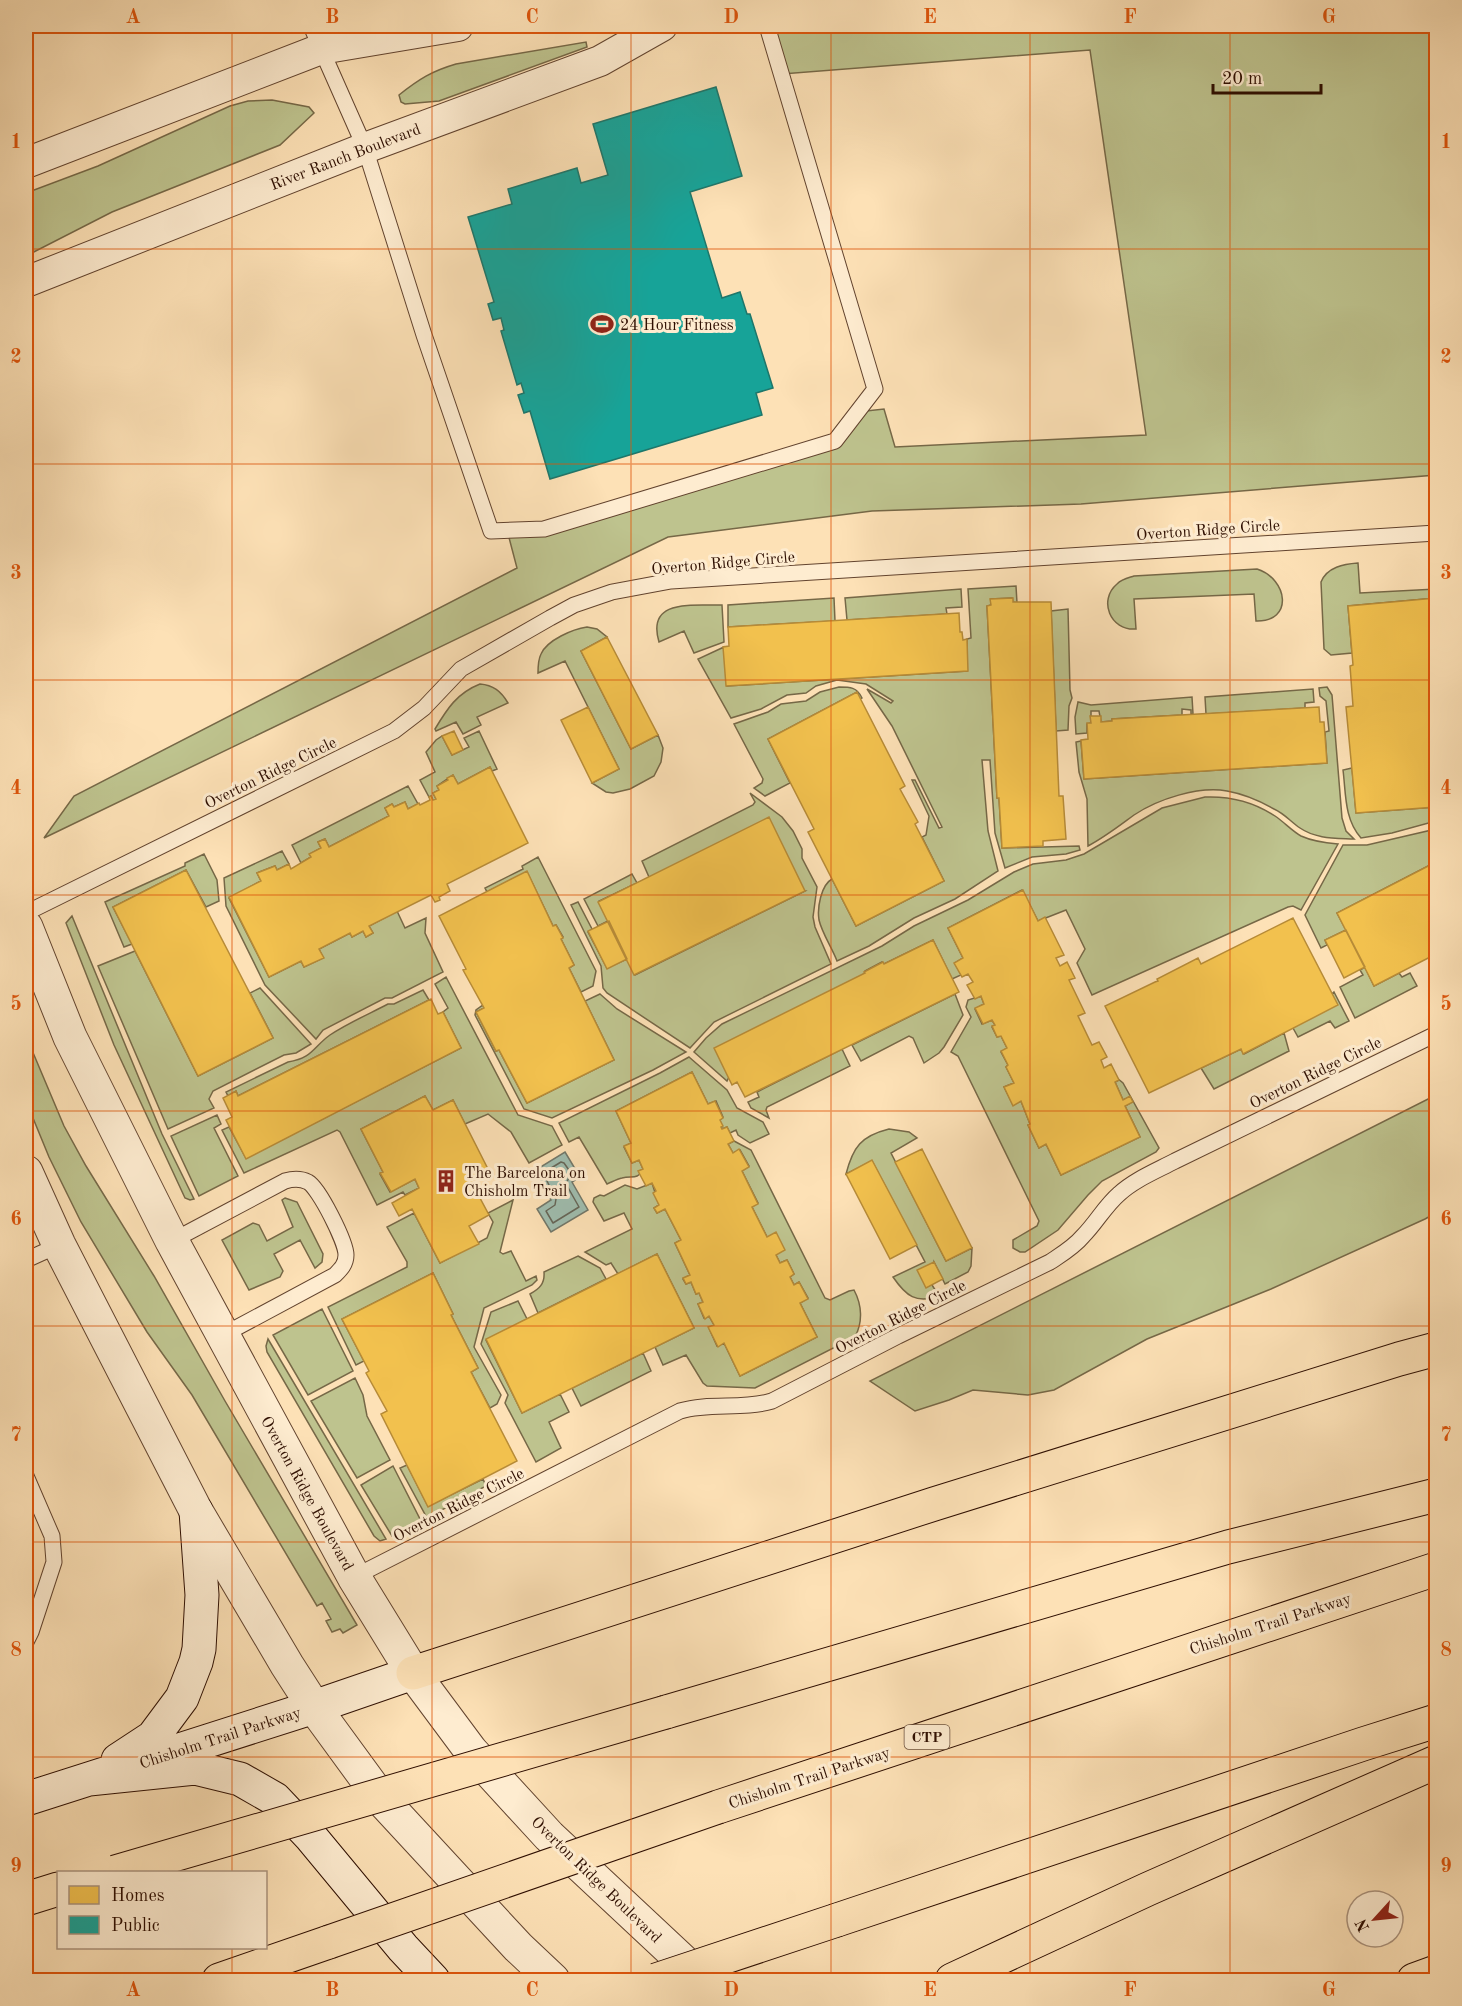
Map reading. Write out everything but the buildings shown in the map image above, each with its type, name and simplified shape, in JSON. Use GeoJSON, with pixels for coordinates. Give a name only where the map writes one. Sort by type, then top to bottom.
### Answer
{"type":"FeatureCollection","features":[{"type":"Feature","properties":{"kind":"highway"},"geometry":{"type":"LineString","coordinates":[[413,1673],[934,1504],[1437,1349]]}},
{"type":"Feature","properties":{"kind":"highway"},"geometry":{"type":"LineString","coordinates":[[118,1871],[1228,1547],[1437,1495]]}},
{"type":"Feature","properties":{"kind":"highway","name":"Chisholm Trail Parkway"},"geometry":{"type":"LineString","coordinates":[[219,1980],[718,1807],[1437,1569]]}},
{"type":"Feature","properties":{"kind":"highway"},"geometry":{"type":"LineString","coordinates":[[656,1980],[1437,1721]]}},
{"type":"Feature","properties":{"kind":"highway"},"geometry":{"type":"LineString","coordinates":[[952,1980],[1148,1889],[1437,1762]]}},
{"type":"Feature","properties":{"kind":"highway"},"geometry":{"type":"LineString","coordinates":[[26,1899],[57,1889]]}},
{"type":"Feature","properties":{"kind":"highway"},"geometry":{"type":"LineString","coordinates":[[1414,1980],[1437,1972]]}},
{"type":"Feature","properties":{"kind":"street"},"geometry":{"type":"LineString","coordinates":[[26,162],[316,37],[458,26]]}},
{"type":"Feature","properties":{"kind":"street","name":"River Ranch Boulevard"},"geometry":{"type":"LineString","coordinates":[[26,282],[365,147],[600,61],[662,26]]}},
{"type":"Feature","properties":{"kind":"street","name":"Overton Ridge Boulevard"},"geometry":{"type":"LineString","coordinates":[[26,927],[70,1038],[172,1241],[354,1577],[413,1673],[471,1750],[549,1836],[704,1980]]}},
{"type":"Feature","properties":{"kind":"street"},"geometry":{"type":"LineString","coordinates":[[26,1172],[59,1245],[196,1510],[314,1707],[382,1800],[518,1947],[553,1980]]}},
{"type":"Feature","properties":{"kind":"street"},"geometry":{"type":"LineString","coordinates":[[89,1779],[153,1737],[182,1698],[199,1649],[202,1595],[196,1510]]}},
{"type":"Feature","properties":{"kind":"street","name":"Chisholm Trail Parkway"},"geometry":{"type":"LineString","coordinates":[[26,1799],[413,1673]]}},
{"type":"Feature","properties":{"kind":"street"},"geometry":{"type":"LineString","coordinates":[[89,1779],[195,1768],[240,1779],[258,1789],[275,1799],[311,1837],[403,1948],[433,1980]]}},
{"type":"Feature","properties":{"kind":"lane"},"geometry":{"type":"LineString","coordinates":[[316,37],[365,147],[424,335],[491,531],[544,529],[835,441],[875,389],[767,26]]}},
{"type":"Feature","properties":{"kind":"lane","name":"Overton Ridge Circle"},"geometry":{"type":"LineString","coordinates":[[26,913],[394,731],[424,708],[462,669],[574,606],[612,592],[671,581],[1437,533]]}},
{"type":"Feature","properties":{"kind":"lane","name":"Overton Ridge Circle"},"geometry":{"type":"LineString","coordinates":[[354,1577],[680,1411],[702,1406],[758,1405],[772,1401],[1050,1262],[1069,1250],[1084,1236],[1120,1192],[1137,1181],[1437,1034]]}},
{"type":"Feature","properties":{"kind":"lane"},"geometry":{"type":"LineString","coordinates":[[172,1241],[285,1181],[296,1179],[307,1181],[316,1188],[345,1245],[344,1266],[335,1275],[223,1335]]}},
{"type":"Feature","properties":{"kind":"lane"},"geometry":{"type":"LineString","coordinates":[[26,1260],[59,1245]]}},
{"type":"Feature","properties":{"kind":"lane"},"geometry":{"type":"LineString","coordinates":[[26,1476],[52,1536],[54,1562],[26,1642]]}},
{"type":"Feature","properties":{"kind":"lane"},"geometry":{"type":"LineString","coordinates":[[26,1601],[44,1594]]}},
{"type":"Feature","properties":{"kind":"green space"},"geometry":{"type":"Polygon","coordinates":[[[767,26],[1436,26],[1436,475],[1081,504],[872,511],[668,537],[44,838],[74,796],[517,568],[507,530],[544,529],[835,441],[857,412],[884,409],[895,447],[1146,435],[1090,50],[782,74],[767,26]]]}},
{"type":"Feature","properties":{"kind":"green space"},"geometry":{"type":"Polygon","coordinates":[[[586,42],[587,47],[439,101],[405,104],[401,102],[399,95],[406,89],[426,76],[456,64],[586,42]]]}},
{"type":"Feature","properties":{"kind":"green space"},"geometry":{"type":"Polygon","coordinates":[[[272,100],[309,107],[314,113],[280,145],[112,212],[26,256],[26,193],[98,166],[230,106],[248,101],[272,100]]]}},
{"type":"Feature","properties":{"kind":"green space"},"geometry":{"type":"Polygon","coordinates":[[[1358,563],[1360,593],[1436,589],[1436,598],[1348,606],[1352,653],[1331,655],[1324,649],[1321,582],[1332,570],[1342,565],[1358,563]]]}},
{"type":"Feature","properties":{"kind":"green space"},"geometry":{"type":"Polygon","coordinates":[[[1257,569],[1275,581],[1282,599],[1277,615],[1268,619],[1256,621],[1254,594],[1134,599],[1136,629],[1119,625],[1114,620],[1108,606],[1108,598],[1117,584],[1134,576],[1257,569]]]}},
{"type":"Feature","properties":{"kind":"green space"},"geometry":{"type":"Polygon","coordinates":[[[1016,586],[1017,603],[1013,602],[1012,598],[991,599],[991,605],[987,606],[997,798],[999,798],[1002,848],[1079,846],[1080,850],[1066,854],[1032,857],[1005,868],[995,833],[990,760],[982,760],[988,831],[998,871],[955,899],[914,918],[869,946],[837,961],[819,920],[819,903],[825,886],[832,879],[856,926],[944,881],[922,837],[926,835],[929,816],[912,780],[915,780],[939,828],[942,827],[892,726],[867,689],[891,703],[893,701],[866,684],[837,680],[816,686],[806,693],[787,695],[761,709],[731,718],[698,659],[724,647],[727,686],[967,671],[967,639],[971,638],[968,589],[1016,586]]]}},
{"type":"Feature","properties":{"kind":"green space"},"geometry":{"type":"Polygon","coordinates":[[[961,589],[962,607],[946,608],[947,614],[847,620],[845,598],[961,589]]]}},
{"type":"Feature","properties":{"kind":"green space"},"geometry":{"type":"Polygon","coordinates":[[[834,598],[835,621],[728,627],[728,605],[834,598]]]}},
{"type":"Feature","properties":{"kind":"green space"},"geometry":{"type":"Polygon","coordinates":[[[722,605],[724,642],[694,653],[684,631],[659,642],[657,628],[659,618],[666,611],[675,607],[722,605]]]}},
{"type":"Feature","properties":{"kind":"green space"},"geometry":{"type":"Polygon","coordinates":[[[1068,609],[1072,698],[1069,706],[1068,730],[1056,731],[1051,611],[1068,609]]]}},
{"type":"Feature","properties":{"kind":"green space"},"geometry":{"type":"Polygon","coordinates":[[[587,627],[597,629],[607,637],[581,651],[631,749],[658,735],[663,748],[661,762],[654,776],[630,789],[613,793],[606,792],[592,783],[619,769],[565,661],[538,673],[540,656],[549,644],[568,633],[587,627]]]}},
{"type":"Feature","properties":{"kind":"green space"},"geometry":{"type":"Polygon","coordinates":[[[480,684],[496,689],[508,703],[477,717],[481,725],[463,734],[456,722],[436,731],[435,729],[453,702],[480,684]]]}},
{"type":"Feature","properties":{"kind":"green space"},"geometry":{"type":"Polygon","coordinates":[[[839,687],[853,688],[858,692],[862,698],[860,699],[857,692],[768,739],[790,783],[765,796],[754,788],[762,783],[763,779],[734,724],[768,712],[781,704],[806,701],[820,692],[839,687]]]}},
{"type":"Feature","properties":{"kind":"green space"},"geometry":{"type":"Polygon","coordinates":[[[1327,687],[1332,695],[1342,818],[1346,831],[1354,839],[1326,837],[1306,832],[1278,811],[1246,796],[1227,791],[1204,790],[1166,799],[1144,809],[1088,846],[1087,799],[1079,772],[1076,742],[1081,741],[1084,779],[1327,763],[1325,732],[1329,731],[1326,701],[1320,696],[1319,688],[1327,687]]]}},
{"type":"Feature","properties":{"kind":"green space"},"geometry":{"type":"Polygon","coordinates":[[[1313,689],[1314,702],[1305,703],[1305,708],[1206,714],[1205,697],[1313,689]]]}},
{"type":"Feature","properties":{"kind":"green space"},"geometry":{"type":"Polygon","coordinates":[[[1192,697],[1193,714],[1191,710],[1182,709],[1182,715],[1112,719],[1112,721],[1101,722],[1099,711],[1091,711],[1091,723],[1087,724],[1087,733],[1076,734],[1075,717],[1078,702],[1091,705],[1192,697]]]}},
{"type":"Feature","properties":{"kind":"green space"},"geometry":{"type":"Polygon","coordinates":[[[479,731],[497,769],[492,771],[490,767],[458,784],[453,775],[437,786],[439,790],[433,793],[436,799],[433,800],[420,780],[435,772],[426,752],[442,736],[452,755],[469,747],[464,738],[479,731]]]}},
{"type":"Feature","properties":{"kind":"green space"},"geometry":{"type":"Polygon","coordinates":[[[1352,768],[1356,813],[1436,807],[1436,821],[1392,833],[1361,838],[1351,823],[1346,797],[1343,770],[1352,768]]]}},
{"type":"Feature","properties":{"kind":"green space"},"geometry":{"type":"Polygon","coordinates":[[[408,786],[418,804],[408,809],[405,802],[394,807],[392,804],[385,808],[389,816],[329,847],[325,839],[318,842],[321,848],[301,863],[292,845],[408,786]]]}},
{"type":"Feature","properties":{"kind":"green space"},"geometry":{"type":"Polygon","coordinates":[[[750,793],[782,817],[793,831],[802,849],[802,858],[817,887],[813,917],[815,927],[831,964],[714,1022],[690,1048],[607,993],[603,988],[601,966],[571,905],[578,902],[592,929],[588,932],[607,968],[627,959],[635,975],[805,891],[649,877],[642,861],[753,805],[755,802],[750,793]]]}},
{"type":"Feature","properties":{"kind":"green space"},"geometry":{"type":"Polygon","coordinates":[[[1205,797],[1233,799],[1250,804],[1275,816],[1301,836],[1319,842],[1338,844],[1301,910],[1293,906],[1288,907],[1092,995],[1077,963],[1085,949],[1066,910],[1038,921],[1022,890],[948,928],[963,958],[955,963],[961,975],[952,979],[933,940],[865,971],[729,1077],[727,1081],[694,1052],[722,1024],[882,946],[914,926],[968,900],[1014,872],[1033,864],[1066,860],[1084,854],[1162,808],[1205,797]]]}},
{"type":"Feature","properties":{"kind":"green space"},"geometry":{"type":"Polygon","coordinates":[[[1436,829],[1436,862],[1337,913],[1346,930],[1325,940],[1327,945],[1321,948],[1305,915],[1343,845],[1367,845],[1436,829]]]}},
{"type":"Feature","properties":{"kind":"green space"},"geometry":{"type":"Polygon","coordinates":[[[282,851],[289,864],[277,870],[275,866],[257,873],[261,881],[229,898],[269,977],[301,961],[304,967],[323,958],[319,949],[350,933],[352,937],[363,931],[366,937],[373,933],[369,926],[397,911],[405,928],[426,918],[425,933],[443,972],[392,998],[385,998],[323,1030],[316,1039],[265,985],[226,906],[224,878],[282,851]]]}},
{"type":"Feature","properties":{"kind":"green space"},"geometry":{"type":"Polygon","coordinates":[[[204,854],[217,880],[219,901],[206,907],[186,870],[113,907],[132,944],[124,947],[105,902],[185,866],[185,863],[204,854]]]}},
{"type":"Feature","properties":{"kind":"green space"},"geometry":{"type":"Polygon","coordinates":[[[538,857],[596,971],[593,986],[581,992],[569,968],[574,965],[561,939],[563,937],[556,925],[553,926],[527,872],[487,892],[485,888],[523,869],[522,866],[538,857]]]}},
{"type":"Feature","properties":{"kind":"green space"},"geometry":{"type":"Polygon","coordinates":[[[632,874],[637,883],[599,901],[608,921],[598,926],[584,899],[632,874]]]}},
{"type":"Feature","properties":{"kind":"green space"},"geometry":{"type":"Polygon","coordinates":[[[72,916],[162,1134],[194,1199],[185,1198],[114,1045],[66,923],[72,916]]]}},
{"type":"Feature","properties":{"kind":"green space"},"geometry":{"type":"Polygon","coordinates":[[[135,951],[198,1076],[273,1038],[250,993],[260,988],[311,1044],[213,1091],[209,1099],[214,1108],[168,1129],[98,966],[135,951]]]}},
{"type":"Feature","properties":{"kind":"green space"},"geometry":{"type":"Polygon","coordinates":[[[1365,967],[1374,986],[1399,973],[1402,977],[1410,973],[1417,986],[1355,1018],[1340,987],[1363,975],[1360,970],[1365,967]]]}},
{"type":"Feature","properties":{"kind":"green space"},"geometry":{"type":"Polygon","coordinates":[[[446,977],[518,1115],[552,1126],[562,1145],[529,1163],[511,1132],[488,1114],[465,1124],[453,1100],[433,1110],[425,1096],[361,1129],[383,1172],[380,1174],[390,1192],[415,1179],[419,1188],[405,1195],[403,1192],[377,1205],[337,1130],[244,1173],[222,1130],[229,1127],[246,1158],[461,1048],[443,1012],[448,1008],[435,984],[446,977]]]}},
{"type":"Feature","properties":{"kind":"green space"},"geometry":{"type":"Polygon","coordinates":[[[423,990],[429,1000],[238,1096],[236,1091],[228,1096],[226,1092],[288,1062],[308,1055],[324,1039],[344,1026],[423,990]]]}},
{"type":"Feature","properties":{"kind":"green space"},"geometry":{"type":"Polygon","coordinates":[[[1334,992],[1349,1021],[1335,1028],[1330,1021],[1298,1037],[1293,1028],[1334,992]]]}},
{"type":"Feature","properties":{"kind":"green space"},"geometry":{"type":"Polygon","coordinates":[[[600,994],[617,1009],[686,1052],[552,1118],[524,1109],[475,1015],[476,1010],[483,1005],[484,1008],[476,1012],[527,1103],[614,1060],[585,1001],[600,994]]]}},
{"type":"Feature","properties":{"kind":"green space"},"geometry":{"type":"Polygon","coordinates":[[[955,994],[963,1015],[939,1053],[924,1063],[913,1038],[909,1036],[861,1061],[852,1045],[955,994]]]}},
{"type":"Feature","properties":{"kind":"green space"},"geometry":{"type":"Polygon","coordinates":[[[981,996],[984,1004],[975,1009],[982,1024],[992,1020],[995,1025],[992,1027],[997,1037],[1001,1036],[1007,1048],[1001,1052],[1014,1083],[1004,1087],[1013,1105],[1021,1101],[1030,1124],[1028,1125],[1039,1148],[1046,1144],[1061,1175],[1140,1137],[1125,1106],[1132,1102],[1130,1097],[1123,1100],[1115,1082],[1119,1080],[1117,1078],[1123,1083],[1159,1148],[1156,1152],[1102,1181],[1058,1230],[1025,1252],[1013,1248],[1013,1240],[1037,1226],[1039,1221],[958,1056],[951,1052],[971,1017],[966,1007],[968,1000],[981,996]]]}},
{"type":"Feature","properties":{"kind":"green space"},"geometry":{"type":"Polygon","coordinates":[[[1284,1033],[1289,1051],[1214,1089],[1201,1068],[1241,1049],[1244,1054],[1284,1033]]]}},
{"type":"Feature","properties":{"kind":"green space"},"geometry":{"type":"Polygon","coordinates":[[[26,1036],[64,1126],[86,1166],[154,1276],[357,1625],[343,1633],[340,1629],[332,1632],[326,1621],[331,1619],[322,1603],[317,1606],[192,1395],[147,1332],[81,1222],[49,1157],[26,1101],[26,1036]]]}},
{"type":"Feature","properties":{"kind":"green space"},"geometry":{"type":"Polygon","coordinates":[[[842,1049],[850,1066],[767,1107],[769,1118],[751,1108],[748,1102],[759,1097],[757,1092],[842,1049]]]}},
{"type":"Feature","properties":{"kind":"green space"},"geometry":{"type":"Polygon","coordinates":[[[689,1057],[727,1090],[737,1108],[763,1122],[769,1134],[750,1143],[738,1135],[736,1130],[730,1133],[727,1127],[722,1129],[720,1120],[723,1117],[716,1101],[708,1104],[692,1072],[616,1111],[631,1143],[624,1147],[632,1163],[639,1160],[643,1169],[636,1176],[620,1178],[607,1184],[579,1137],[569,1142],[559,1123],[689,1057]]]}},
{"type":"Feature","properties":{"kind":"green space"},"geometry":{"type":"Polygon","coordinates":[[[1436,1095],[1436,1213],[1425,1219],[1271,1289],[1147,1339],[1054,1390],[1028,1395],[973,1390],[915,1411],[870,1381],[1436,1095]]]}},
{"type":"Feature","properties":{"kind":"green space"},"geometry":{"type":"Polygon","coordinates":[[[217,1115],[221,1124],[214,1128],[238,1176],[199,1196],[171,1136],[217,1115]]]}},
{"type":"Feature","properties":{"kind":"green space"},"geometry":{"type":"Polygon","coordinates":[[[889,1129],[909,1132],[917,1138],[891,1153],[946,1261],[972,1248],[971,1266],[968,1272],[945,1284],[934,1262],[932,1285],[939,1296],[924,1299],[912,1297],[893,1277],[925,1262],[872,1161],[846,1174],[855,1150],[860,1144],[871,1135],[889,1129]]]}},
{"type":"Feature","properties":{"kind":"green space"},"geometry":{"type":"Polygon","coordinates":[[[734,1141],[751,1150],[825,1298],[830,1300],[854,1290],[861,1314],[855,1337],[755,1388],[707,1386],[686,1355],[663,1365],[655,1347],[694,1328],[657,1254],[618,1274],[611,1263],[606,1265],[585,1252],[632,1229],[624,1213],[604,1221],[593,1202],[594,1198],[604,1196],[625,1185],[637,1189],[652,1183],[659,1205],[654,1208],[657,1213],[665,1209],[681,1240],[675,1243],[690,1275],[683,1279],[686,1284],[691,1282],[696,1294],[699,1293],[703,1302],[698,1304],[704,1318],[709,1316],[714,1325],[709,1328],[717,1346],[724,1343],[740,1376],[817,1337],[800,1303],[808,1298],[799,1282],[794,1285],[790,1277],[794,1274],[787,1260],[780,1263],[752,1207],[758,1203],[742,1171],[749,1166],[740,1150],[733,1153],[728,1144],[734,1141]]]}},
{"type":"Feature","properties":{"kind":"green space"},"geometry":{"type":"Polygon","coordinates":[[[285,1198],[297,1202],[323,1254],[322,1262],[315,1268],[300,1240],[274,1254],[283,1271],[280,1277],[249,1290],[222,1240],[253,1223],[259,1225],[267,1241],[293,1227],[282,1200],[285,1198]]]}},
{"type":"Feature","properties":{"kind":"green space"},"geometry":{"type":"Polygon","coordinates":[[[513,1200],[500,1252],[503,1254],[511,1251],[526,1281],[536,1276],[537,1280],[532,1285],[484,1308],[474,1347],[501,1395],[497,1404],[490,1408],[471,1372],[478,1368],[433,1273],[342,1319],[364,1361],[356,1365],[328,1307],[407,1267],[407,1262],[387,1227],[414,1213],[440,1263],[487,1238],[493,1222],[488,1213],[513,1200]]]}},
{"type":"Feature","properties":{"kind":"green space"},"geometry":{"type":"Polygon","coordinates":[[[578,1256],[600,1268],[606,1279],[538,1313],[530,1294],[541,1286],[544,1272],[578,1256]]]}},
{"type":"Feature","properties":{"kind":"green space"},"geometry":{"type":"Polygon","coordinates":[[[518,1301],[527,1319],[486,1340],[522,1413],[560,1394],[569,1412],[549,1422],[561,1448],[536,1462],[505,1403],[508,1395],[481,1344],[491,1312],[518,1301]]]}},
{"type":"Feature","properties":{"kind":"green space"},"geometry":{"type":"Polygon","coordinates":[[[322,1309],[353,1371],[308,1395],[273,1335],[322,1309]]]}},
{"type":"Feature","properties":{"kind":"green space"},"geometry":{"type":"Polygon","coordinates":[[[268,1339],[386,1539],[380,1541],[374,1536],[267,1352],[268,1339]]]}},
{"type":"Feature","properties":{"kind":"green space"},"geometry":{"type":"Polygon","coordinates":[[[643,1353],[651,1371],[581,1406],[572,1388],[643,1353]]]}},
{"type":"Feature","properties":{"kind":"green space"},"geometry":{"type":"Polygon","coordinates":[[[355,1378],[363,1395],[367,1416],[390,1460],[357,1478],[311,1401],[355,1378]]]}},
{"type":"Feature","properties":{"kind":"green space"},"geometry":{"type":"Polygon","coordinates":[[[407,1465],[428,1506],[483,1479],[486,1486],[427,1518],[400,1468],[407,1465]]]}},
{"type":"Feature","properties":{"kind":"green space"},"geometry":{"type":"Polygon","coordinates":[[[393,1466],[421,1521],[392,1536],[361,1485],[393,1466]]]}},
{"type":"Feature","properties":{"kind":"water"},"geometry":{"type":"Polygon","coordinates":[[[565,1152],[580,1177],[572,1182],[588,1210],[551,1232],[537,1209],[551,1200],[534,1171],[565,1152]]]}},
{"type":"Feature","properties":{"kind":"place","name":"24 Hour Fitness"},"geometry":{"type":"Point","coordinates":[602,324]}},
{"type":"Feature","properties":{"kind":"place","name":"The Barcelona on Chisholm Trail"},"geometry":{"type":"Point","coordinates":[446,1181]}}]}
